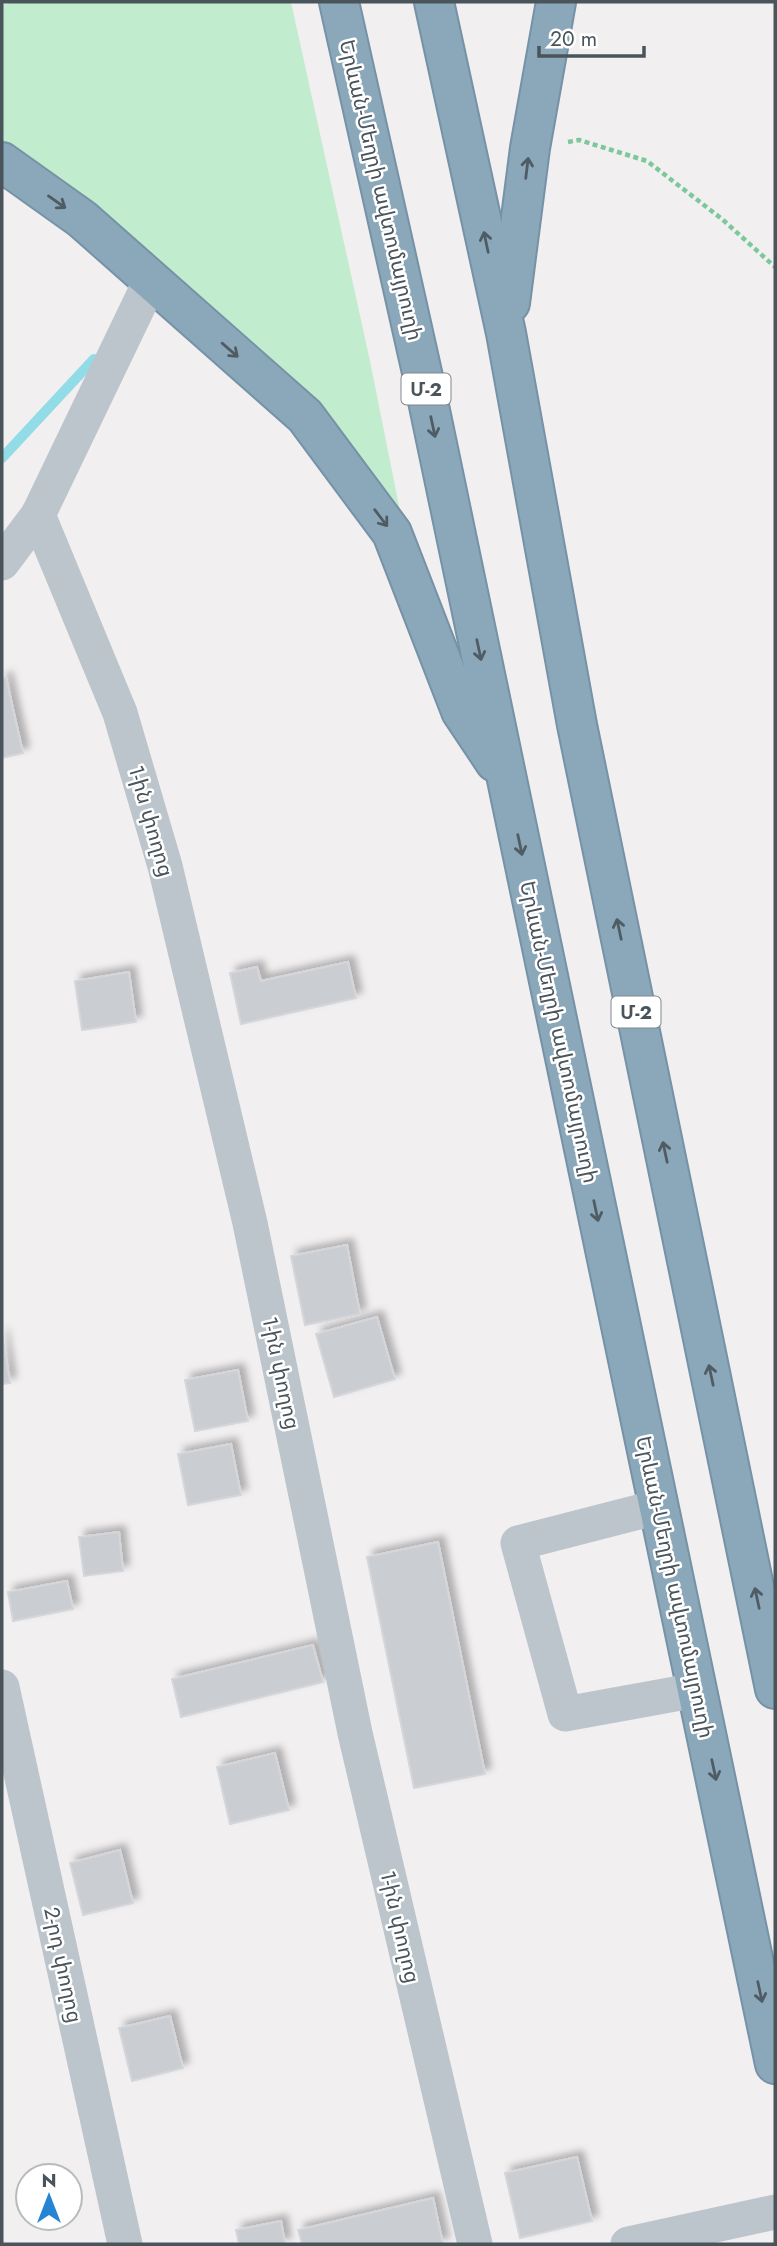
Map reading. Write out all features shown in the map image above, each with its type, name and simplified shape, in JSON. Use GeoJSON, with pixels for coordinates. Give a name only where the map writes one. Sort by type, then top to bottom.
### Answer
{"type":"FeatureCollection","features":[{"type":"Feature","properties":{"kind":"highway","name":"Երևան-Մեղրի ավտոմայրուղի"},"geometry":{"type":"LineString","coordinates":[[339,2],[423,377],[775,2064]]}},
{"type":"Feature","properties":{"kind":"highway","name":"Մ-2"},"geometry":{"type":"LineString","coordinates":[[434,2],[506,333],[577,725],[775,1689]]}},
{"type":"Feature","properties":{"kind":"highway"},"geometry":{"type":"LineString","coordinates":[[506,333],[530,148],[556,2]]}},
{"type":"Feature","properties":{"kind":"highway"},"geometry":{"type":"LineString","coordinates":[[2,162],[82,219],[305,416],[392,533],[461,711],[506,778]]}},
{"type":"Feature","properties":{"kind":"street"},"geometry":{"type":"LineString","coordinates":[[2,562],[38,515],[151,280]]}},
{"type":"Feature","properties":{"kind":"street","name":"1-ին փողոց"},"geometry":{"type":"LineString","coordinates":[[38,515],[120,713],[165,866],[250,1223],[355,1733],[475,2244]]}},
{"type":"Feature","properties":{"kind":"street"},"geometry":{"type":"LineString","coordinates":[[658,1507],[518,1543],[565,1714],[697,1690]]}},
{"type":"Feature","properties":{"kind":"street","name":"2-րդ փողոց"},"geometry":{"type":"LineString","coordinates":[[2,1686],[125,2244]]}},
{"type":"Feature","properties":{"kind":"street"},"geometry":{"type":"LineString","coordinates":[[628,2244],[775,2212]]}},
{"type":"Feature","properties":{"kind":"path"},"geometry":{"type":"LineString","coordinates":[[530,148],[579,140],[647,161],[722,219],[775,267]]}},
{"type":"Feature","properties":{"kind":"green space"},"geometry":{"type":"Polygon","coordinates":[[[14,2],[291,2],[370,361],[405,536],[2,159],[2,5],[14,2]]]}},
{"type":"Feature","properties":{"kind":"building"},"geometry":{"type":"Polygon","coordinates":[[[6,678],[23,753],[2,758],[2,679],[6,678]]]}},
{"type":"Feature","properties":{"kind":"building"},"geometry":{"type":"Polygon","coordinates":[[[348,962],[356,998],[241,1024],[230,973],[257,967],[261,981],[348,962]]]}},
{"type":"Feature","properties":{"kind":"building"},"geometry":{"type":"Polygon","coordinates":[[[129,972],[136,1022],[82,1030],[75,981],[129,972]]]}},
{"type":"Feature","properties":{"kind":"building"},"geometry":{"type":"Polygon","coordinates":[[[347,1245],[360,1314],[305,1325],[291,1256],[347,1245]]]}},
{"type":"Feature","properties":{"kind":"building"},"geometry":{"type":"Polygon","coordinates":[[[377,1317],[395,1379],[334,1397],[316,1334],[377,1317]]]}},
{"type":"Feature","properties":{"kind":"building"},"geometry":{"type":"Polygon","coordinates":[[[2,1334],[10,1383],[2,1384],[2,1334]]]}},
{"type":"Feature","properties":{"kind":"building"},"geometry":{"type":"Polygon","coordinates":[[[238,1370],[248,1421],[195,1431],[185,1380],[238,1370]]]}},
{"type":"Feature","properties":{"kind":"building"},"geometry":{"type":"Polygon","coordinates":[[[231,1444],[241,1495],[188,1505],[178,1454],[231,1444]]]}},
{"type":"Feature","properties":{"kind":"building"},"geometry":{"type":"Polygon","coordinates":[[[119,1532],[123,1571],[84,1576],[79,1537],[119,1532]]]}},
{"type":"Feature","properties":{"kind":"building"},"geometry":{"type":"Polygon","coordinates":[[[438,1542],[485,1774],[414,1788],[367,1557],[438,1542]]]}},
{"type":"Feature","properties":{"kind":"building"},"geometry":{"type":"Polygon","coordinates":[[[67,1581],[73,1609],[13,1621],[8,1592],[67,1581]]]}},
{"type":"Feature","properties":{"kind":"building"},"geometry":{"type":"Polygon","coordinates":[[[313,1645],[323,1682],[181,1717],[172,1679],[313,1645]]]}},
{"type":"Feature","properties":{"kind":"building"},"geometry":{"type":"Polygon","coordinates":[[[275,1753],[289,1810],[230,1824],[217,1767],[275,1753]]]}},
{"type":"Feature","properties":{"kind":"building"},"geometry":{"type":"Polygon","coordinates":[[[120,1850],[133,1903],[83,1915],[70,1863],[120,1850]]]}},
{"type":"Feature","properties":{"kind":"building"},"geometry":{"type":"Polygon","coordinates":[[[170,2016],[183,2068],[132,2081],[119,2028],[170,2016]]]}},
{"type":"Feature","properties":{"kind":"building"},"geometry":{"type":"Polygon","coordinates":[[[577,2157],[592,2221],[520,2238],[505,2173],[577,2157]]]}},
{"type":"Feature","properties":{"kind":"building"},"geometry":{"type":"Polygon","coordinates":[[[433,2198],[443,2244],[302,2244],[298,2230],[433,2198]]]}},
{"type":"Feature","properties":{"kind":"building"},"geometry":{"type":"Polygon","coordinates":[[[281,2221],[285,2244],[239,2244],[236,2230],[281,2221]]]}},
{"type":"Feature","properties":{"kind":"waterway"},"geometry":{"type":"LineString","coordinates":[[2,458],[94,359]]}}]}
